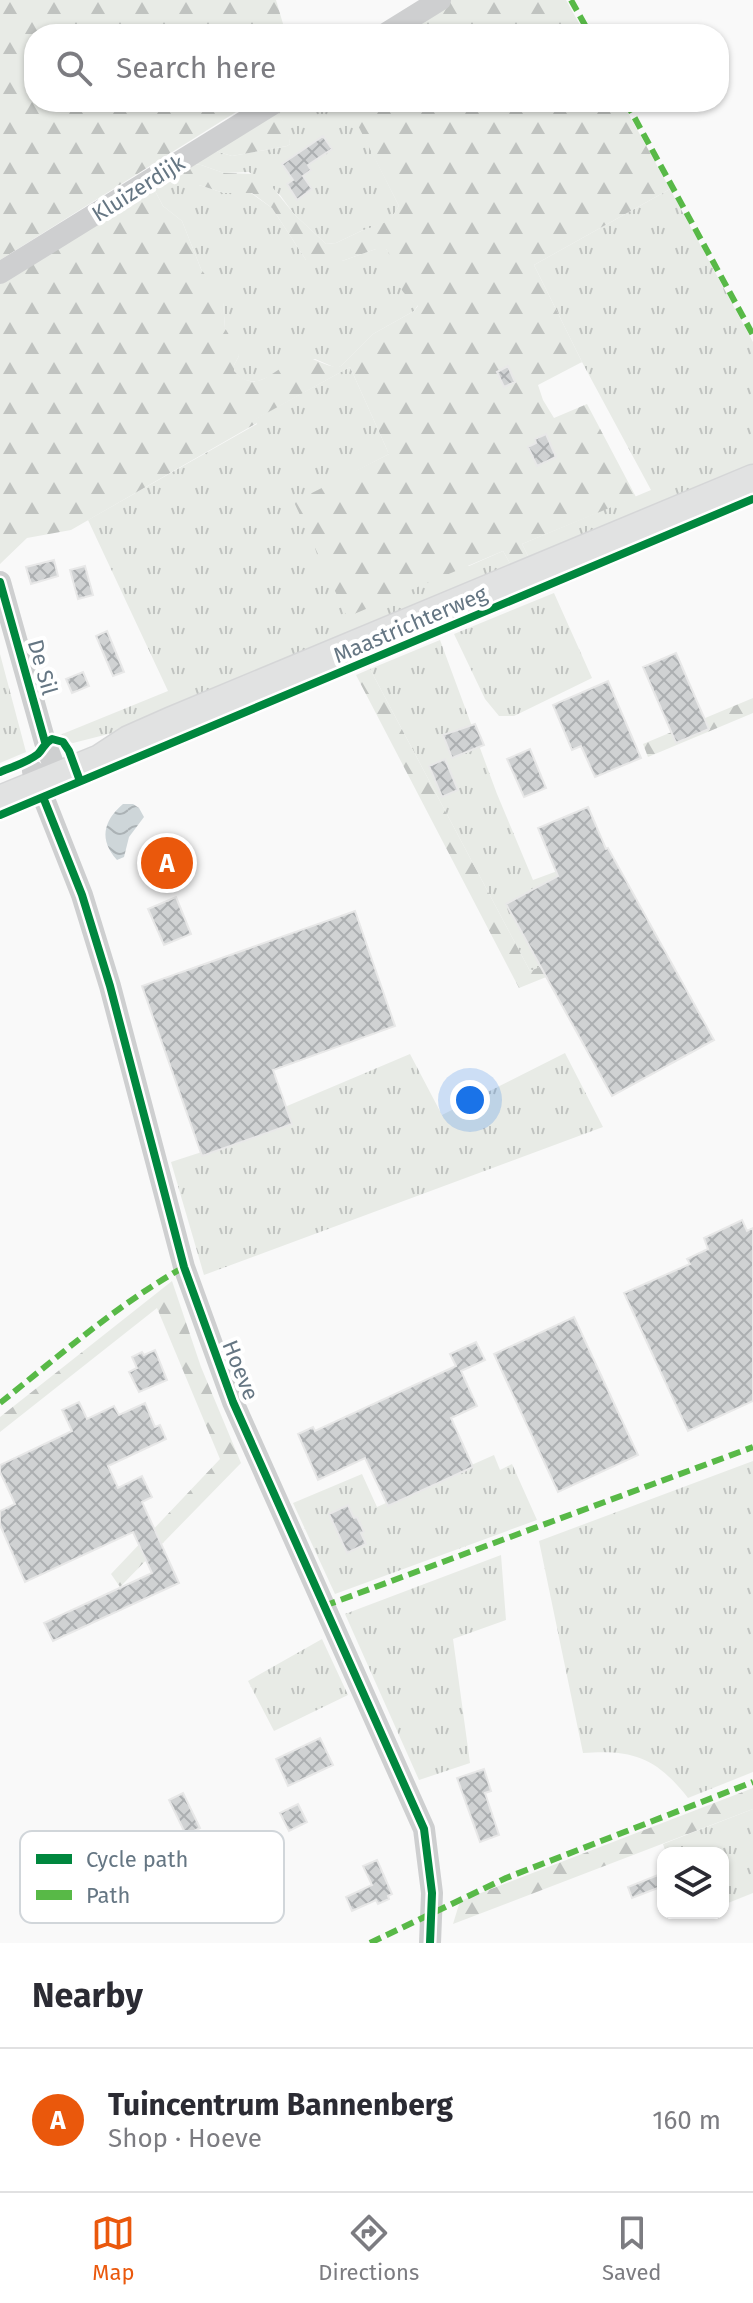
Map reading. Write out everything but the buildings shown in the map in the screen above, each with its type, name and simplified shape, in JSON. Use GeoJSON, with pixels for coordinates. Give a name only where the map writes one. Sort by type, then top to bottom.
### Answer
{"type":"FeatureCollection","features":[{"type":"Feature","properties":{"kind":"main road","name":"Maastrichterweg"},"geometry":{"type":"LineString","coordinates":[[0,800],[45,778],[96,746],[129,740],[753,479]]}},
{"type":"Feature","properties":{"kind":"main road","name":"Maastrichterweg"},"geometry":{"type":"LineString","coordinates":[[0,785],[45,778]]}},
{"type":"Feature","properties":{"kind":"street"},"geometry":{"type":"LineString","coordinates":[[401,24],[440,0]]}},
{"type":"Feature","properties":{"kind":"street","name":"Kluizerdijk"},"geometry":{"type":"LineString","coordinates":[[0,273],[260,112]]}},
{"type":"Feature","properties":{"kind":"street","name":"De Sil"},"geometry":{"type":"LineString","coordinates":[[0,582],[45,778]]}},
{"type":"Feature","properties":{"kind":"street","name":"Hoeve"},"geometry":{"type":"LineString","coordinates":[[45,778],[110,986],[184,1267],[206,1333],[233,1402],[424,1829],[432,1893],[430,1943]]}},
{"type":"Feature","properties":{"kind":"green space"},"geometry":{"type":"Polygon","coordinates":[[[0,0],[276,0],[283,24],[24,24],[24,112],[236,112],[0,260],[0,0]]]}},
{"type":"Feature","properties":{"kind":"green space"},"geometry":{"type":"Polygon","coordinates":[[[447,0],[566,0],[579,24],[410,24],[447,0]]]}},
{"type":"Feature","properties":{"kind":"green space"},"geometry":{"type":"Polygon","coordinates":[[[271,112],[278,112],[288,129],[290,144],[287,146],[232,156],[212,150],[271,112]]]}},
{"type":"Feature","properties":{"kind":"green space"},"geometry":{"type":"Polygon","coordinates":[[[278,112],[352,112],[399,206],[389,222],[326,244],[294,214],[280,195],[249,172],[224,173],[189,164],[212,150],[232,156],[287,146],[290,144],[287,129],[278,112]]]}},
{"type":"Feature","properties":{"kind":"green space"},"geometry":{"type":"Polygon","coordinates":[[[351,112],[628,112],[670,189],[534,265],[582,362],[538,385],[543,400],[554,418],[587,404],[636,497],[522,544],[531,562],[513,569],[503,551],[347,617],[294,502],[389,454],[350,367],[256,419],[257,423],[71,530],[27,538],[0,564],[0,284],[153,187],[163,206],[182,221],[201,269],[223,302],[225,328],[239,356],[234,371],[242,378],[258,381],[297,359],[341,366],[373,334],[418,306],[401,289],[386,249],[313,266],[272,208],[252,193],[224,193],[199,185],[174,185],[165,180],[189,164],[224,173],[257,174],[326,244],[336,243],[389,221],[399,206],[351,112]]]}},
{"type":"Feature","properties":{"kind":"green space"},"geometry":{"type":"Polygon","coordinates":[[[165,180],[199,185],[224,193],[251,193],[272,208],[306,260],[342,261],[376,249],[386,249],[409,297],[418,305],[414,311],[373,334],[341,366],[336,368],[315,359],[258,381],[244,380],[234,371],[239,356],[225,328],[223,303],[201,269],[182,221],[163,206],[153,187],[165,180]]]}},
{"type":"Feature","properties":{"kind":"green space"},"geometry":{"type":"Polygon","coordinates":[[[670,189],[753,342],[753,469],[531,562],[522,544],[651,490],[534,265],[670,189]]]}},
{"type":"Feature","properties":{"kind":"green space"},"geometry":{"type":"Polygon","coordinates":[[[350,367],[389,454],[295,503],[469,566],[503,551],[513,569],[136,727],[73,743],[55,737],[168,691],[88,520],[257,424],[255,419],[350,367]]]}},
{"type":"Feature","properties":{"kind":"green space"},"geometry":{"type":"Polygon","coordinates":[[[554,593],[592,678],[514,716],[499,716],[485,699],[454,634],[554,593]]]}},
{"type":"Feature","properties":{"kind":"green space"},"geometry":{"type":"Polygon","coordinates":[[[440,640],[497,794],[533,880],[606,853],[644,924],[530,971],[370,669],[440,640]]]}},
{"type":"Feature","properties":{"kind":"green space"},"geometry":{"type":"Polygon","coordinates":[[[0,654],[26,752],[0,763],[0,654]]]}},
{"type":"Feature","properties":{"kind":"green space"},"geometry":{"type":"Polygon","coordinates":[[[370,669],[530,971],[644,924],[650,935],[519,988],[356,675],[370,669]]]}},
{"type":"Feature","properties":{"kind":"green space"},"geometry":{"type":"Polygon","coordinates":[[[753,698],[753,713],[648,757],[643,744],[753,698]]]}},
{"type":"Feature","properties":{"kind":"green space"},"geometry":{"type":"Polygon","coordinates":[[[565,1053],[603,1127],[204,1275],[171,1162],[245,1138],[242,1125],[410,1054],[442,1115],[565,1053]]]}},
{"type":"Feature","properties":{"kind":"green space"},"geometry":{"type":"Polygon","coordinates":[[[172,1281],[201,1367],[241,1463],[120,1587],[111,1574],[220,1459],[157,1308],[0,1432],[0,1417],[172,1281]]]}},
{"type":"Feature","properties":{"kind":"green space"},"geometry":{"type":"Polygon","coordinates":[[[494,1455],[500,1470],[512,1464],[537,1520],[335,1594],[293,1503],[362,1474],[377,1507],[494,1455]]]}},
{"type":"Feature","properties":{"kind":"green space"},"geometry":{"type":"Polygon","coordinates":[[[753,1461],[753,1772],[688,1798],[666,1774],[643,1759],[616,1753],[583,1753],[539,1541],[753,1461]]]}},
{"type":"Feature","properties":{"kind":"green space"},"geometry":{"type":"Polygon","coordinates":[[[501,1555],[506,1620],[453,1639],[470,1763],[419,1780],[345,1614],[501,1555]]]}},
{"type":"Feature","properties":{"kind":"green space"},"geometry":{"type":"Polygon","coordinates":[[[322,1639],[348,1695],[274,1731],[248,1681],[322,1639]]]}},
{"type":"Feature","properties":{"kind":"green space"},"geometry":{"type":"Polygon","coordinates":[[[753,1788],[753,1809],[453,1924],[460,1901],[753,1788]]]}},
{"type":"Feature","properties":{"kind":"green space"},"geometry":{"type":"Polygon","coordinates":[[[753,1809],[753,1893],[729,1903],[729,1847],[664,1847],[663,1844],[753,1809]]]}},
{"type":"Feature","properties":{"kind":"water"},"geometry":{"type":"Polygon","coordinates":[[[123,804],[133,804],[144,817],[129,837],[124,857],[117,860],[111,853],[106,831],[111,817],[123,804]]]}},
{"type":"Feature","properties":{"kind":"marked path"},"geometry":{"type":"LineString","coordinates":[[571,0],[584,24]]}},
{"type":"Feature","properties":{"kind":"marked path"},"geometry":{"type":"LineString","coordinates":[[631,112],[753,335]]}},
{"type":"Feature","properties":{"kind":"marked path"},"geometry":{"type":"LineString","coordinates":[[0,1403],[112,1314],[184,1267]]}},
{"type":"Feature","properties":{"kind":"marked path"},"geometry":{"type":"LineString","coordinates":[[324,1606],[753,1447]]}},
{"type":"Feature","properties":{"kind":"marked path"},"geometry":{"type":"LineString","coordinates":[[370,1943],[506,1878],[753,1782]]}},
{"type":"Feature","properties":{"kind":"cycle path"},"geometry":{"type":"LineString","coordinates":[[0,815],[753,499]]}},
{"type":"Feature","properties":{"kind":"cycle path"},"geometry":{"type":"LineString","coordinates":[[0,582],[45,742]]}},
{"type":"Feature","properties":{"kind":"cycle path"},"geometry":{"type":"LineString","coordinates":[[0,772],[34,757],[52,739],[63,742],[80,781]]}},
{"type":"Feature","properties":{"kind":"cycle path"},"geometry":{"type":"LineString","coordinates":[[43,797],[82,895],[110,986],[184,1267],[233,1402],[424,1829],[432,1893],[430,1943]]}},
{"type":"Feature","properties":{"kind":"place","name":"Tuincentrum Bannenberg"},"geometry":{"type":"Point","coordinates":[167,863]}}]}
